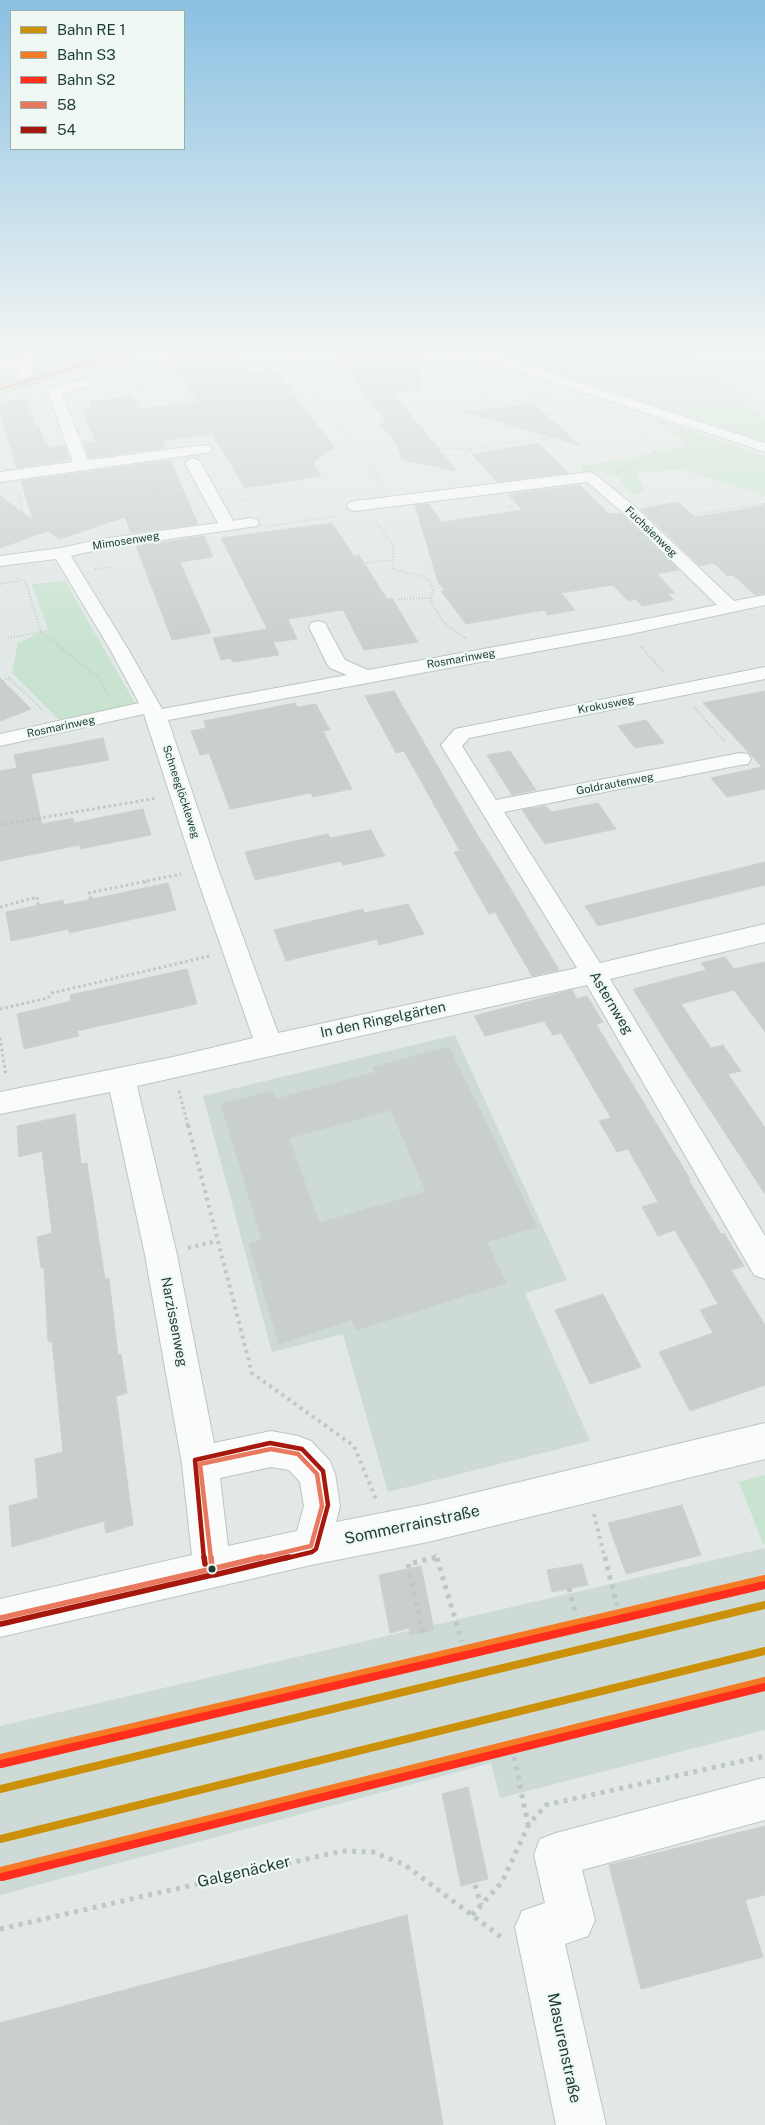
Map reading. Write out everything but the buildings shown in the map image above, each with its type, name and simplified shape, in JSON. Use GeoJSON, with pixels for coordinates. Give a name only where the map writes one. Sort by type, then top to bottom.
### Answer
{"type":"FeatureCollection","features":[{"type":"Feature","properties":{"kind":"street"},"geometry":{"type":"LineString","coordinates":[[76,450],[82,465]]}},
{"type":"Feature","properties":{"kind":"street"},"geometry":{"type":"LineString","coordinates":[[0,477],[196,450]]}},
{"type":"Feature","properties":{"kind":"street"},"geometry":{"type":"LineString","coordinates":[[193,463],[228,526]]}},
{"type":"Feature","properties":{"kind":"street"},"geometry":{"type":"LineString","coordinates":[[361,506],[587,477]]}},
{"type":"Feature","properties":{"kind":"street","name":"Fuchsienweg"},"geometry":{"type":"LineString","coordinates":[[587,477],[641,522],[730,607]]}},
{"type":"Feature","properties":{"kind":"street","name":"Mimosenweg"},"geometry":{"type":"LineString","coordinates":[[15,560],[61,553],[101,544],[251,523]]}},
{"type":"Feature","properties":{"kind":"street","name":"Schneeglöckleweg"},"geometry":{"type":"LineString","coordinates":[[61,553],[154,711],[206,869],[269,1045]]}},
{"type":"Feature","properties":{"kind":"street","name":"Rosmarinweg"},"geometry":{"type":"LineString","coordinates":[[0,740],[118,714],[154,711],[336,684],[366,676],[626,629],[765,600]]}},
{"type":"Feature","properties":{"kind":"street"},"geometry":{"type":"LineString","coordinates":[[318,627],[338,664],[366,676]]}},
{"type":"Feature","properties":{"kind":"street","name":"Krokusweg"},"geometry":{"type":"LineString","coordinates":[[451,745],[462,734],[765,674]]}},
{"type":"Feature","properties":{"kind":"street","name":"Asternweg"},"geometry":{"type":"LineString","coordinates":[[451,745],[594,974],[765,1265]]}},
{"type":"Feature","properties":{"kind":"street","name":"Goldrautenweg"},"geometry":{"type":"LineString","coordinates":[[490,808],[740,759]]}},
{"type":"Feature","properties":{"kind":"street","name":"In den Ringelgärten"},"geometry":{"type":"LineString","coordinates":[[5,1102],[173,1068],[269,1045],[594,974],[765,933]]}},
{"type":"Feature","properties":{"kind":"street","name":"Narzissenweg"},"geometry":{"type":"LineString","coordinates":[[121,1078],[161,1254],[200,1464],[212,1569]]}},
{"type":"Feature","properties":{"kind":"street","name":"Sommerrainstraße"},"geometry":{"type":"LineString","coordinates":[[0,1618],[312,1546],[428,1523],[765,1441]]}},
{"type":"Feature","properties":{"kind":"street"},"geometry":{"type":"LineString","coordinates":[[200,1464],[271,1449],[298,1454],[317,1474],[322,1506],[312,1546]]}},
{"type":"Feature","properties":{"kind":"street","name":"Masurenstraße"},"geometry":{"type":"LineString","coordinates":[[581,2125],[538,1927],[572,1920],[556,1855],[764,1777]]}},
{"type":"Feature","properties":{"kind":"path"},"geometry":{"type":"LineString","coordinates":[[357,450],[396,501]]}},
{"type":"Feature","properties":{"kind":"path"},"geometry":{"type":"LineString","coordinates":[[465,454],[470,450]]}},
{"type":"Feature","properties":{"kind":"path"},"geometry":{"type":"LineString","coordinates":[[562,450],[567,461],[587,477],[608,475],[625,470],[656,452],[655,450]]}},
{"type":"Feature","properties":{"kind":"path"},"geometry":{"type":"LineString","coordinates":[[146,475],[172,534]]}},
{"type":"Feature","properties":{"kind":"path"},"geometry":{"type":"LineString","coordinates":[[83,486],[101,544]]}},
{"type":"Feature","properties":{"kind":"path"},"geometry":{"type":"LineString","coordinates":[[494,489],[547,545]]}},
{"type":"Feature","properties":{"kind":"path"},"geometry":{"type":"LineString","coordinates":[[18,581],[15,560],[20,494]]}},
{"type":"Feature","properties":{"kind":"path"},"geometry":{"type":"LineString","coordinates":[[641,522],[765,504]]}},
{"type":"Feature","properties":{"kind":"path"},"geometry":{"type":"LineString","coordinates":[[251,523],[269,526],[348,514],[361,506],[393,546],[393,569],[421,576],[429,581],[433,590],[430,600],[444,623],[464,637],[476,656]]}},
{"type":"Feature","properties":{"kind":"path"},"geometry":{"type":"LineString","coordinates":[[367,563],[392,560]]}},
{"type":"Feature","properties":{"kind":"path"},"geometry":{"type":"LineString","coordinates":[[0,584],[25,580],[41,632],[100,679],[118,714]]}},
{"type":"Feature","properties":{"kind":"path"},"geometry":{"type":"LineString","coordinates":[[398,599],[430,598]]}},
{"type":"Feature","properties":{"kind":"path"},"geometry":{"type":"LineString","coordinates":[[626,629],[665,673]]}},
{"type":"Feature","properties":{"kind":"path"},"geometry":{"type":"LineString","coordinates":[[8,638],[41,632]]}},
{"type":"Feature","properties":{"kind":"path"},"geometry":{"type":"LineString","coordinates":[[3,681],[9,678],[62,727]]}},
{"type":"Feature","properties":{"kind":"path"},"geometry":{"type":"LineString","coordinates":[[680,691],[740,759]]}},
{"type":"Feature","properties":{"kind":"path"},"geometry":{"type":"LineString","coordinates":[[19,697],[25,694]]}},
{"type":"Feature","properties":{"kind":"path"},"geometry":{"type":"LineString","coordinates":[[0,825],[182,793]]}},
{"type":"Feature","properties":{"kind":"path"},"geometry":{"type":"LineString","coordinates":[[91,899],[89,893],[206,869]]}},
{"type":"Feature","properties":{"kind":"path"},"geometry":{"type":"LineString","coordinates":[[145,881],[146,887]]}},
{"type":"Feature","properties":{"kind":"path"},"geometry":{"type":"LineString","coordinates":[[0,907],[38,897],[38,905]]}},
{"type":"Feature","properties":{"kind":"path"},"geometry":{"type":"LineString","coordinates":[[0,1009],[48,998],[52,993],[235,950]]}},
{"type":"Feature","properties":{"kind":"path"},"geometry":{"type":"LineString","coordinates":[[0,1038],[5,1102]]}},
{"type":"Feature","properties":{"kind":"path"},"geometry":{"type":"LineString","coordinates":[[173,1068],[252,1374],[354,1446],[377,1503]]}},
{"type":"Feature","properties":{"kind":"path"},"geometry":{"type":"LineString","coordinates":[[602,1547],[617,1606]]}},
{"type":"Feature","properties":{"kind":"path"},"geometry":{"type":"LineString","coordinates":[[437,1558],[462,1642]]}},
{"type":"Feature","properties":{"kind":"path"},"geometry":{"type":"LineString","coordinates":[[410,1573],[422,1633]]}},
{"type":"Feature","properties":{"kind":"path"},"geometry":{"type":"LineString","coordinates":[[569,1588],[576,1616]]}},
{"type":"Feature","properties":{"kind":"path"},"geometry":{"type":"LineString","coordinates":[[514,1757],[522,1792]]}},
{"type":"Feature","properties":{"kind":"path"},"geometry":{"type":"LineString","coordinates":[[481,1905],[502,1882],[529,1824],[546,1805],[764,1777]]}},
{"type":"Feature","properties":{"kind":"path","name":"Galgenäcker"},"geometry":{"type":"LineString","coordinates":[[0,1929],[342,1851],[373,1852],[405,1865],[472,1915],[481,1905]]}},
{"type":"Feature","properties":{"kind":"path"},"geometry":{"type":"LineString","coordinates":[[476,1885],[481,1905]]}},
{"type":"Feature","properties":{"kind":"shaded area"},"geometry":{"type":"Polygon","coordinates":[[[455,1035],[567,1280],[525,1293],[590,1441],[388,1492],[343,1334],[272,1352],[203,1096],[455,1035]]]}},
{"type":"Feature","properties":{"kind":"shaded area"},"geometry":{"type":"Polygon","coordinates":[[[765,1548],[765,1730],[500,1798],[491,1763],[0,1895],[0,1726],[765,1548]]]}},
{"type":"Feature","properties":{"kind":"green space"},"geometry":{"type":"Polygon","coordinates":[[[664,450],[748,450],[765,456],[765,496],[682,469],[636,473],[645,491],[632,495],[618,477],[601,471],[582,472],[582,465],[620,460],[664,450]]]}},
{"type":"Feature","properties":{"kind":"green space"},"geometry":{"type":"Polygon","coordinates":[[[65,581],[136,705],[59,720],[12,673],[18,643],[48,629],[32,584],[65,581]]]}},
{"type":"Feature","properties":{"kind":"green space"},"geometry":{"type":"Polygon","coordinates":[[[765,1475],[765,1543],[763,1544],[739,1482],[765,1475]]]}},
{"type":"Feature","properties":{"kind":"transit line","name":"54"},"geometry":{"type":"LineString","coordinates":[[205,1564],[195,1460],[270,1443],[302,1449],[323,1471],[328,1505],[316,1549],[312,1552],[214,1575]]}},
{"type":"Feature","properties":{"kind":"transit line","name":"58"},"geometry":{"type":"LineString","coordinates":[[271,1449],[298,1454],[317,1474],[322,1506],[311,1546],[212,1569],[200,1464],[271,1449]]}},
{"type":"Feature","properties":{"kind":"transit line","name":"58"},"geometry":{"type":"LineString","coordinates":[[0,1618],[212,1569]]}},
{"type":"Feature","properties":{"kind":"transit line","name":"54"},"geometry":{"type":"LineString","coordinates":[[1,1624],[212,1575]]}},
{"type":"Feature","properties":{"kind":"transit line"},"geometry":{"type":"LineString","coordinates":[[0,1789],[765,1605]]}},
{"type":"Feature","properties":{"kind":"transit line"},"geometry":{"type":"LineString","coordinates":[[0,1839],[765,1651]]}},
{"type":"Feature","properties":{"kind":"rail line","name":"S3"},"geometry":{"type":"LineString","coordinates":[[0,1758],[765,1579]]}},
{"type":"Feature","properties":{"kind":"rail line","name":"S2"},"geometry":{"type":"LineString","coordinates":[[1,1764],[765,1585]]}},
{"type":"Feature","properties":{"kind":"rail line","name":"S3"},"geometry":{"type":"LineString","coordinates":[[0,1871],[765,1681]]}},
{"type":"Feature","properties":{"kind":"rail line","name":"S2"},"geometry":{"type":"LineString","coordinates":[[2,1877],[765,1687]]}}]}
